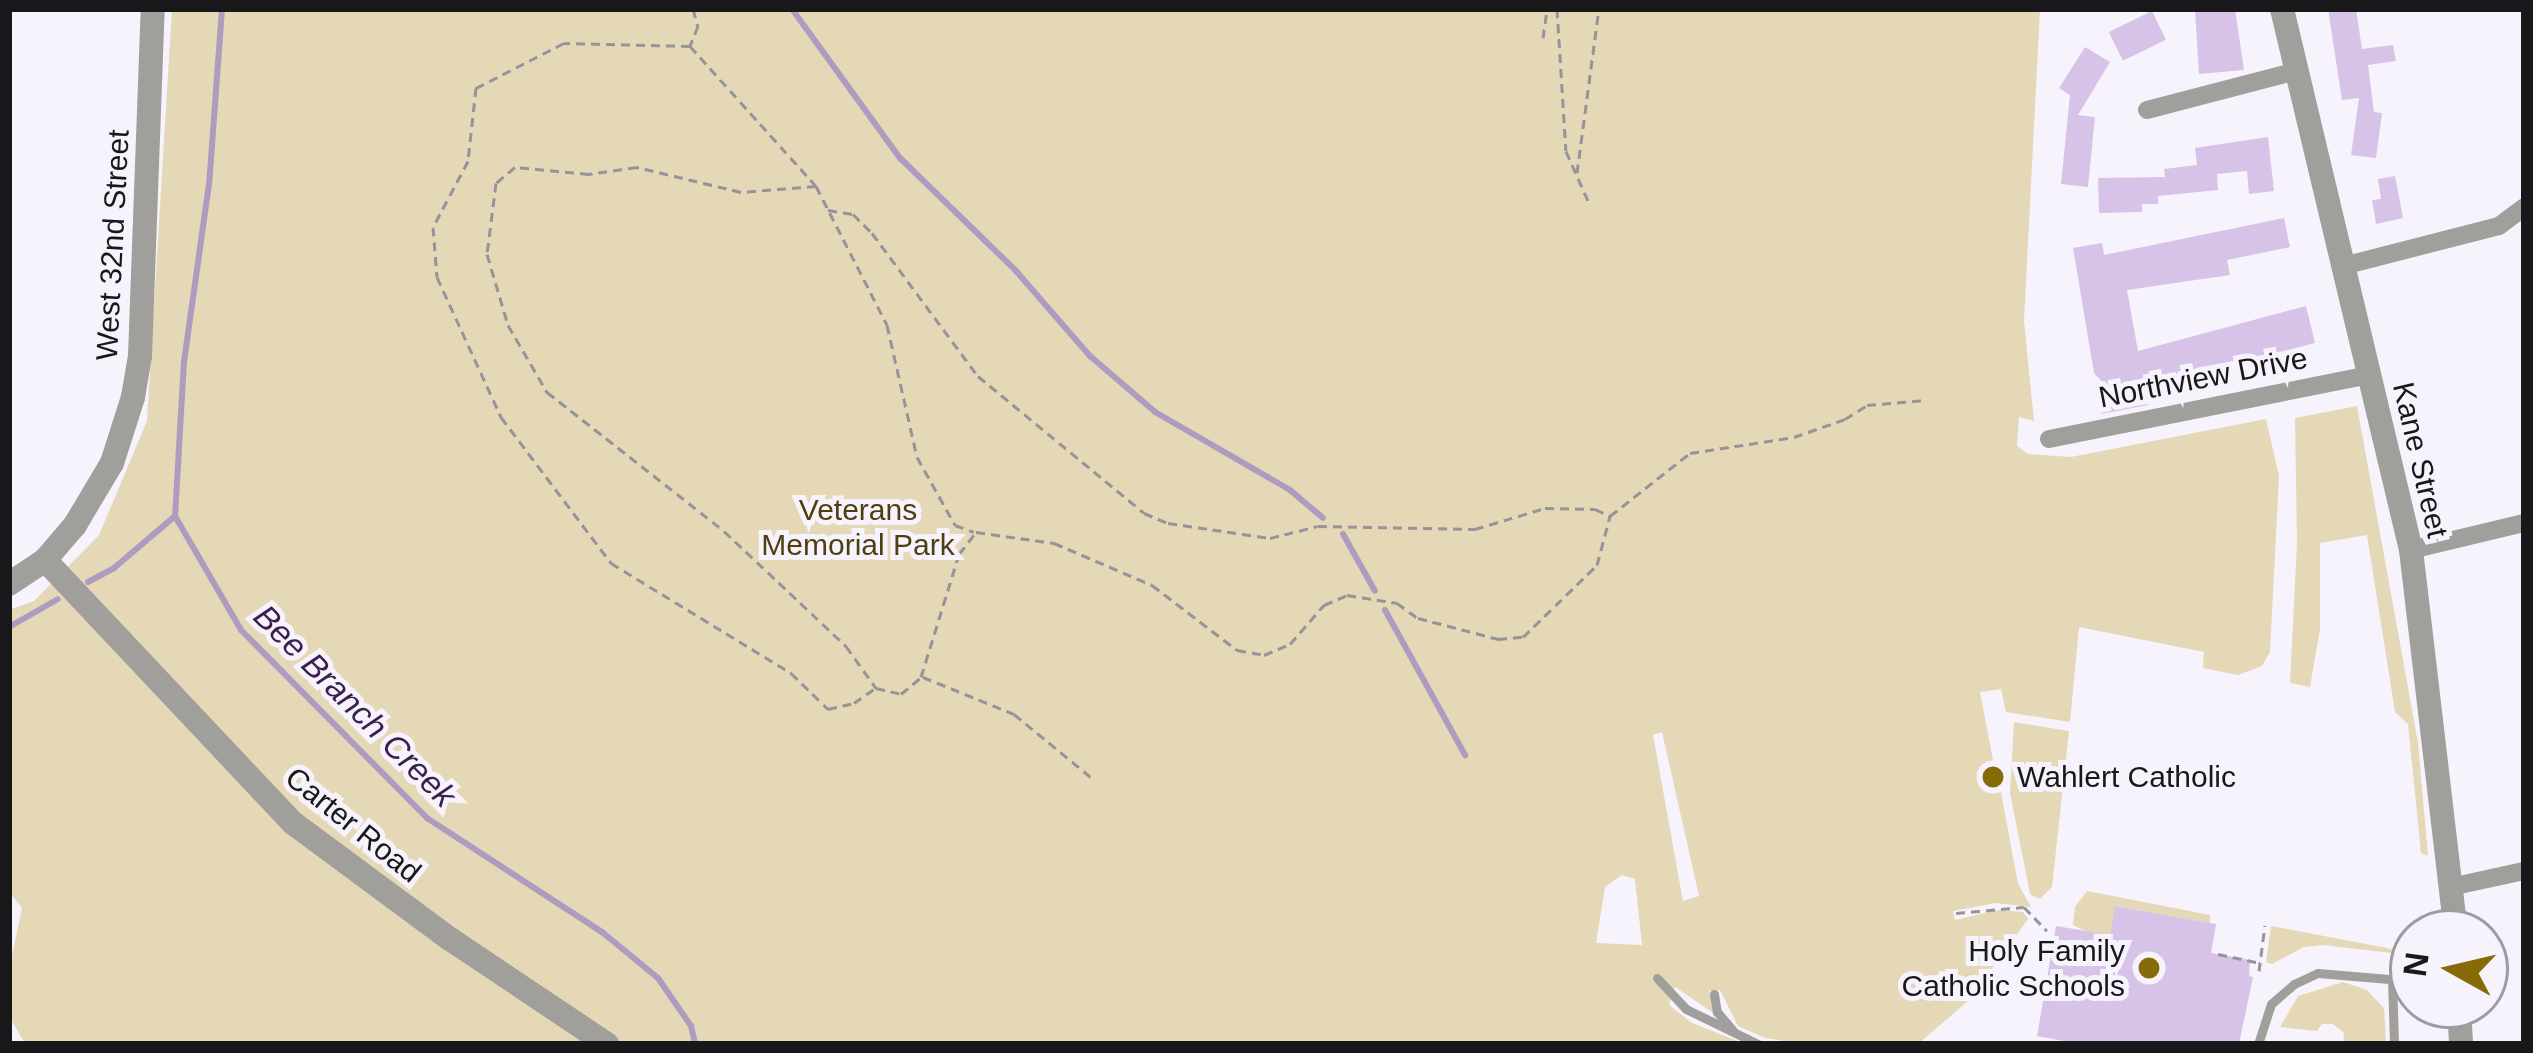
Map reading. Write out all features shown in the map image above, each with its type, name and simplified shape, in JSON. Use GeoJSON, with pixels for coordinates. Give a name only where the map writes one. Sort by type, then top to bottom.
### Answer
{"type":"FeatureCollection","features":[{"type":"Feature","properties":{"kind":"street","name":"West 32nd Street"},"geometry":{"type":"LineString","coordinates":[[9,584],[45,560],[75,525],[112,463],[133,397],[140,356],[153,9]]}},
{"type":"Feature","properties":{"kind":"street","name":"Kane Street"},"geometry":{"type":"LineString","coordinates":[[2282,9],[2293,72],[2411,550],[2455,909]]}},
{"type":"Feature","properties":{"kind":"street"},"geometry":{"type":"LineString","coordinates":[[2147,110],[2293,72]]}},
{"type":"Feature","properties":{"kind":"street"},"geometry":{"type":"LineString","coordinates":[[2343,266],[2499,226],[2524,207]]}},
{"type":"Feature","properties":{"kind":"street","name":"Northview Drive"},"geometry":{"type":"LineString","coordinates":[[2048,439],[2369,375]]}},
{"type":"Feature","properties":{"kind":"street"},"geometry":{"type":"LineString","coordinates":[[2411,550],[2524,523]]}},
{"type":"Feature","properties":{"kind":"street","name":"Carter Road"},"geometry":{"type":"LineString","coordinates":[[45,560],[293,823],[450,939],[608,1044]]}},
{"type":"Feature","properties":{"kind":"street"},"geometry":{"type":"LineString","coordinates":[[2455,886],[2524,871]]}},
{"type":"Feature","properties":{"kind":"lane"},"geometry":{"type":"LineString","coordinates":[[2258,1044],[2272,1004],[2294,984],[2318,973],[2389,979]]}},
{"type":"Feature","properties":{"kind":"lane"},"geometry":{"type":"LineString","coordinates":[[1657,978],[1686,1009],[1759,1044]]}},
{"type":"Feature","properties":{"kind":"lane"},"geometry":{"type":"LineString","coordinates":[[1714,994],[1718,1012],[1735,1033]]}},
{"type":"Feature","properties":{"kind":"path"},"geometry":{"type":"LineString","coordinates":[[690,46],[698,26],[693,9]]}},
{"type":"Feature","properties":{"kind":"path"},"geometry":{"type":"LineString","coordinates":[[1543,38],[1547,9]]}},
{"type":"Feature","properties":{"kind":"path"},"geometry":{"type":"LineString","coordinates":[[1557,9],[1566,151],[1589,202]]}},
{"type":"Feature","properties":{"kind":"path"},"geometry":{"type":"LineString","coordinates":[[1576,175],[1599,9]]}},
{"type":"Feature","properties":{"kind":"path"},"geometry":{"type":"LineString","coordinates":[[876,688],[854,704],[828,709],[791,674],[611,563],[500,417],[437,277],[433,227],[468,161],[476,88],[564,44],[690,46],[816,186],[887,326],[917,457],[955,524],[976,532],[1054,543],[1132,576],[1152,585],[1237,650],[1264,655],[1290,644],[1324,605],[1347,595],[1396,603],[1418,618],[1498,640],[1523,637],[1597,565],[1610,516],[1690,453],[1794,437],[1845,419],[1867,405],[1926,400]]}},
{"type":"Feature","properties":{"kind":"path"},"geometry":{"type":"LineString","coordinates":[[816,186],[741,192],[638,167],[589,174],[515,167],[496,183],[487,254],[508,325],[547,392],[724,531],[846,646],[876,688],[901,694],[921,677],[959,554],[976,532]]}},
{"type":"Feature","properties":{"kind":"path"},"geometry":{"type":"LineString","coordinates":[[829,210],[853,214],[872,232],[978,376],[1144,512],[1168,524],[1270,538],[1318,526],[1475,529],[1545,508],[1595,508],[1610,516]]}},
{"type":"Feature","properties":{"kind":"path"},"geometry":{"type":"LineString","coordinates":[[921,677],[1014,713],[1093,779]]}},
{"type":"Feature","properties":{"kind":"path"},"geometry":{"type":"LineString","coordinates":[[1957,913],[2024,907],[2047,931]]}},
{"type":"Feature","properties":{"kind":"path"},"geometry":{"type":"LineString","coordinates":[[2259,971],[2265,925]]}},
{"type":"Feature","properties":{"kind":"path"},"geometry":{"type":"LineString","coordinates":[[2218,954],[2260,962]]}},
{"type":"Feature","properties":{"kind":"green space","name":"Veterans Memorial Park"},"geometry":{"type":"Polygon","coordinates":[[[172,9],[2040,9],[2024,321],[2034,421],[2019,417],[2017,446],[2028,454],[2071,457],[2266,419],[2279,476],[2270,652],[2262,666],[2238,675],[2203,668],[2204,652],[2079,627],[2070,722],[2006,712],[2001,689],[1980,692],[1994,788],[2000,787],[2018,884],[2031,907],[1996,903],[1953,911],[1955,920],[1997,910],[2023,912],[2028,919],[1969,1000],[1918,1044],[1804,1044],[1765,1038],[1738,1026],[1720,990],[1709,991],[1715,1014],[1675,987],[1669,1005],[1692,1023],[1745,1044],[25,1044],[9,1016],[9,970],[22,908],[9,892],[9,610],[34,601],[99,535],[147,421],[172,9]],[[1662,732],[1653,735],[1683,901],[1699,896],[1662,732]],[[1622,875],[1605,887],[1596,943],[1642,945],[1635,879],[1622,875]]]}},
{"type":"Feature","properties":{"kind":"green space"},"geometry":{"type":"Polygon","coordinates":[[[2357,406],[2418,743],[2428,856],[2421,853],[2408,724],[2395,712],[2367,535],[2320,543],[2320,629],[2310,687],[2290,683],[2297,543],[2295,418],[2357,406]]]}},
{"type":"Feature","properties":{"kind":"green space"},"geometry":{"type":"Polygon","coordinates":[[[2014,722],[2069,731],[2052,887],[2040,899],[2030,894],[2010,793],[2014,722]]]}},
{"type":"Feature","properties":{"kind":"green space"},"geometry":{"type":"Polygon","coordinates":[[[2087,891],[2210,915],[2210,923],[2116,906],[2110,935],[2085,931],[2073,925],[2075,907],[2087,891]]]}},
{"type":"Feature","properties":{"kind":"green space"},"geometry":{"type":"Polygon","coordinates":[[[2271,926],[2389,948],[2389,953],[2304,947],[2272,964],[2266,962],[2271,926]]]}},
{"type":"Feature","properties":{"kind":"green space"},"geometry":{"type":"Polygon","coordinates":[[[2343,982],[2367,990],[2384,1008],[2386,1044],[2343,1044],[2344,1033],[2333,1024],[2322,1024],[2317,1031],[2280,1027],[2298,996],[2343,982]]]}},
{"type":"Feature","properties":{"kind":"building"},"geometry":{"type":"Polygon","coordinates":[[[2195,9],[2235,9],[2244,70],[2199,74],[2195,9]]]}},
{"type":"Feature","properties":{"kind":"building"},"geometry":{"type":"Polygon","coordinates":[[[2328,9],[2356,9],[2362,49],[2393,45],[2396,61],[2368,65],[2374,112],[2382,113],[2376,158],[2351,155],[2359,98],[2342,100],[2328,9]]]}},
{"type":"Feature","properties":{"kind":"building"},"geometry":{"type":"Polygon","coordinates":[[[2152,11],[2166,40],[2123,61],[2109,32],[2152,11]]]}},
{"type":"Feature","properties":{"kind":"building"},"geometry":{"type":"Polygon","coordinates":[[[2085,47],[2110,62],[2078,115],[2095,117],[2088,187],[2061,184],[2070,95],[2059,88],[2085,47]]]}},
{"type":"Feature","properties":{"kind":"building"},"geometry":{"type":"Polygon","coordinates":[[[2268,137],[2274,191],[2249,194],[2247,171],[2217,174],[2218,190],[2158,196],[2158,204],[2142,204],[2142,212],[2099,213],[2098,178],[2165,177],[2164,169],[2197,165],[2195,148],[2268,137]]]}},
{"type":"Feature","properties":{"kind":"building"},"geometry":{"type":"Polygon","coordinates":[[[2395,176],[2403,218],[2376,224],[2372,200],[2381,199],[2378,179],[2395,176]]]}},
{"type":"Feature","properties":{"kind":"building"},"geometry":{"type":"Polygon","coordinates":[[[2284,218],[2290,247],[2227,260],[2230,275],[2127,290],[2138,351],[2306,306],[2315,343],[2145,387],[2148,405],[2101,414],[2073,248],[2102,243],[2104,255],[2284,218]]]}},
{"type":"Feature","properties":{"kind":"building","name":"Holy Family Catholic Schools"},"geometry":{"type":"Polygon","coordinates":[[[2115,906],[2216,924],[2211,953],[2250,960],[2249,976],[2253,977],[2239,1044],[2080,1044],[2037,1036],[2056,926],[2110,935],[2115,906]]]}},
{"type":"Feature","properties":{"kind":"waterway","name":"Bee Branch Creek"},"geometry":{"type":"LineString","coordinates":[[222,9],[209,184],[184,361],[175,516],[241,630],[427,818],[602,932],[658,978],[691,1026],[695,1044]]}},
{"type":"Feature","properties":{"kind":"waterway"},"geometry":{"type":"LineString","coordinates":[[792,9],[900,158],[1016,271],[1090,356],[1155,412],[1290,490],[1323,518]]}},
{"type":"Feature","properties":{"kind":"waterway"},"geometry":{"type":"LineString","coordinates":[[88,582],[114,568],[175,516]]}},
{"type":"Feature","properties":{"kind":"waterway"},"geometry":{"type":"LineString","coordinates":[[1343,534],[1375,591]]}},
{"type":"Feature","properties":{"kind":"waterway"},"geometry":{"type":"LineString","coordinates":[[9,627],[58,599]]}},
{"type":"Feature","properties":{"kind":"waterway"},"geometry":{"type":"LineString","coordinates":[[1385,610],[1465,755]]}},
{"type":"Feature","properties":{"kind":"place","name":"Wahlert Catholic"},"geometry":{"type":"Point","coordinates":[1993,777]}},
{"type":"Feature","properties":{"kind":"place","name":"Holy Family Catholic Schools"},"geometry":{"type":"Point","coordinates":[2149,968]}}]}
